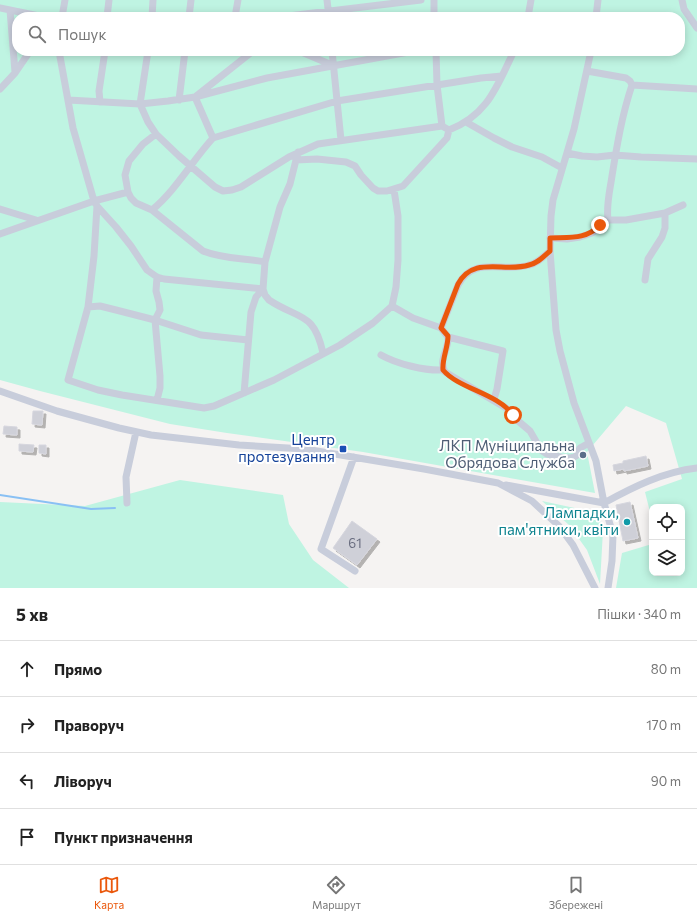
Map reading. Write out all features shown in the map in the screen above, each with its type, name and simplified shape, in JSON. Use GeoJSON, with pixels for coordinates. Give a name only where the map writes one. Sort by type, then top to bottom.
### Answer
{"type":"FeatureCollection","features":[{"type":"Feature","properties":{"kind":"street"},"geometry":{"type":"LineString","coordinates":[[63,12],[66,0]]}},
{"type":"Feature","properties":{"kind":"street"},"geometry":{"type":"LineString","coordinates":[[108,12],[109,0]]}},
{"type":"Feature","properties":{"kind":"street"},"geometry":{"type":"LineString","coordinates":[[153,12],[154,0]]}},
{"type":"Feature","properties":{"kind":"street"},"geometry":{"type":"LineString","coordinates":[[190,12],[191,0]]}},
{"type":"Feature","properties":{"kind":"street"},"geometry":{"type":"LineString","coordinates":[[236,12],[238,0]]}},
{"type":"Feature","properties":{"kind":"street"},"geometry":{"type":"LineString","coordinates":[[327,0],[329,12]]}},
{"type":"Feature","properties":{"kind":"street"},"geometry":{"type":"LineString","coordinates":[[342,12],[421,0]]}},
{"type":"Feature","properties":{"kind":"street"},"geometry":{"type":"LineString","coordinates":[[434,0],[434,12]]}},
{"type":"Feature","properties":{"kind":"street"},"geometry":{"type":"LineString","coordinates":[[529,12],[531,0]]}},
{"type":"Feature","properties":{"kind":"street"},"geometry":{"type":"LineString","coordinates":[[597,12],[598,0]]}},
{"type":"Feature","properties":{"kind":"street"},"geometry":{"type":"LineString","coordinates":[[682,0],[684,9],[697,28]]}},
{"type":"Feature","properties":{"kind":"street"},"geometry":{"type":"LineString","coordinates":[[0,8],[20,12]]}},
{"type":"Feature","properties":{"kind":"street"},"geometry":{"type":"LineString","coordinates":[[10,10],[12,35]]}},
{"type":"Feature","properties":{"kind":"street"},"geometry":{"type":"LineString","coordinates":[[14,56],[15,72]]}},
{"type":"Feature","properties":{"kind":"street"},"geometry":{"type":"LineString","coordinates":[[0,89],[26,56]]}},
{"type":"Feature","properties":{"kind":"street"},"geometry":{"type":"LineString","coordinates":[[60,56],[73,128],[96,204],[94,256],[88,307],[68,380],[110,392],[204,408],[214,406],[299,368],[349,339],[381,317],[392,306],[396,287],[398,260],[398,216],[394,190]]}},
{"type":"Feature","properties":{"kind":"street"},"geometry":{"type":"LineString","coordinates":[[100,102],[98,91],[104,56]]}},
{"type":"Feature","properties":{"kind":"street"},"geometry":{"type":"LineString","coordinates":[[147,56],[140,104],[148,122],[156,134],[220,190],[227,191],[241,187],[280,161],[318,144],[442,126],[449,130]]}},
{"type":"Feature","properties":{"kind":"street"},"geometry":{"type":"LineString","coordinates":[[178,100],[184,56]]}},
{"type":"Feature","properties":{"kind":"street"},"geometry":{"type":"LineString","coordinates":[[195,97],[247,56]]}},
{"type":"Feature","properties":{"kind":"street"},"geometry":{"type":"LineString","coordinates":[[311,56],[333,65]]}},
{"type":"Feature","properties":{"kind":"street"},"geometry":{"type":"LineString","coordinates":[[332,56],[341,140]]}},
{"type":"Feature","properties":{"kind":"street"},"geometry":{"type":"LineString","coordinates":[[68,100],[140,104],[178,100],[267,78],[385,56]]}},
{"type":"Feature","properties":{"kind":"street"},"geometry":{"type":"LineString","coordinates":[[436,56],[437,86],[442,126]]}},
{"type":"Feature","properties":{"kind":"street"},"geometry":{"type":"LineString","coordinates":[[449,130],[475,116],[489,101],[512,56]]}},
{"type":"Feature","properties":{"kind":"street"},"geometry":{"type":"LineString","coordinates":[[590,56],[574,129],[553,200],[550,251],[556,330],[560,351],[574,403],[596,460],[604,503],[613,535],[612,561],[608,588]]}},
{"type":"Feature","properties":{"kind":"street"},"geometry":{"type":"LineString","coordinates":[[587,71],[626,78],[632,85]]}},
{"type":"Feature","properties":{"kind":"street"},"geometry":{"type":"LineString","coordinates":[[152,210],[191,166],[203,148],[213,138],[337,101],[502,76]]}},
{"type":"Feature","properties":{"kind":"street"},"geometry":{"type":"LineString","coordinates":[[632,85],[697,89]]}},
{"type":"Feature","properties":{"kind":"street"},"geometry":{"type":"LineString","coordinates":[[608,220],[607,212],[619,130],[632,85]]}},
{"type":"Feature","properties":{"kind":"street"},"geometry":{"type":"LineString","coordinates":[[195,97],[213,138]]}},
{"type":"Feature","properties":{"kind":"street"},"geometry":{"type":"LineString","coordinates":[[466,122],[512,147],[542,157],[562,168]]}},
{"type":"Feature","properties":{"kind":"street"},"geometry":{"type":"LineString","coordinates":[[296,160],[307,159],[346,162],[355,166],[368,183],[378,191],[394,190],[403,186],[434,153],[447,138],[449,130]]}},
{"type":"Feature","properties":{"kind":"street"},"geometry":{"type":"LineString","coordinates":[[156,134],[143,144],[129,161],[125,175],[128,192],[131,198],[136,203],[152,210],[203,251],[213,255],[264,262]]}},
{"type":"Feature","properties":{"kind":"street"},"geometry":{"type":"LineString","coordinates":[[301,151],[307,159]]}},
{"type":"Feature","properties":{"kind":"street"},"geometry":{"type":"LineString","coordinates":[[301,151],[296,160],[290,184],[280,207],[264,262],[263,289],[269,300],[303,317],[312,324],[320,339],[323,353]]}},
{"type":"Feature","properties":{"kind":"street"},"geometry":{"type":"LineString","coordinates":[[567,152],[597,157],[615,155],[697,159]]}},
{"type":"Feature","properties":{"kind":"street"},"geometry":{"type":"LineString","coordinates":[[0,234],[36,220],[96,204],[128,192]]}},
{"type":"Feature","properties":{"kind":"street"},"geometry":{"type":"LineString","coordinates":[[96,204],[131,246],[147,270],[157,277],[169,280],[263,289]]}},
{"type":"Feature","properties":{"kind":"street"},"geometry":{"type":"LineString","coordinates":[[550,238],[572,238],[586,235],[592,233],[608,220],[626,220],[665,212],[683,205]]}},
{"type":"Feature","properties":{"kind":"street"},"geometry":{"type":"LineString","coordinates":[[0,209],[36,220]]}},
{"type":"Feature","properties":{"kind":"street"},"geometry":{"type":"LineString","coordinates":[[645,280],[648,259],[662,237],[665,228],[665,212]]}},
{"type":"Feature","properties":{"kind":"street"},"geometry":{"type":"LineString","coordinates":[[441,328],[458,284],[461,278],[468,273],[479,267],[522,267],[531,265],[538,262],[550,251]]}},
{"type":"Feature","properties":{"kind":"street"},"geometry":{"type":"LineString","coordinates":[[157,277],[156,291],[160,310],[155,320],[160,376],[160,388],[157,400]]}},
{"type":"Feature","properties":{"kind":"street"},"geometry":{"type":"LineString","coordinates":[[244,393],[249,322],[253,304],[256,297],[263,289]]}},
{"type":"Feature","properties":{"kind":"street"},"geometry":{"type":"LineString","coordinates":[[392,306],[413,318],[441,328],[448,336],[503,351],[497,390],[494,399]]}},
{"type":"Feature","properties":{"kind":"street"},"geometry":{"type":"LineString","coordinates":[[88,307],[105,307],[155,320],[201,335],[248,340]]}},
{"type":"Feature","properties":{"kind":"street"},"geometry":{"type":"LineString","coordinates":[[443,370],[443,360],[448,343],[448,336]]}},
{"type":"Feature","properties":{"kind":"street"},"geometry":{"type":"LineString","coordinates":[[381,355],[392,360],[427,369],[443,370],[454,378],[494,399],[506,408],[530,431],[541,450],[547,454],[564,458],[574,457],[580,448],[589,443]]}},
{"type":"Feature","properties":{"kind":"street"},"geometry":{"type":"LineString","coordinates":[[0,391],[57,411],[136,432],[239,445],[305,449],[424,469],[604,503],[661,476],[697,468]]}},
{"type":"Feature","properties":{"kind":"street"},"geometry":{"type":"LineString","coordinates":[[127,503],[126,477],[136,432]]}},
{"type":"Feature","properties":{"kind":"street"},"geometry":{"type":"LineString","coordinates":[[354,457],[321,549],[355,571]]}},
{"type":"Feature","properties":{"kind":"street"},"geometry":{"type":"LineString","coordinates":[[498,483],[532,500],[559,526],[573,545],[595,588]]}},
{"type":"Feature","properties":{"kind":"street"},"geometry":{"type":"LineString","coordinates":[[322,522],[329,526]]}},
{"type":"Feature","properties":{"kind":"green space"},"geometry":{"type":"Polygon","coordinates":[[[0,0],[697,0],[697,588],[616,588],[622,553],[649,545],[649,576],[685,576],[685,504],[649,504],[649,508],[645,492],[682,479],[666,423],[626,406],[587,452],[595,493],[363,452],[170,424],[0,380],[0,0]]]}},
{"type":"Feature","properties":{"kind":"green space"},"geometry":{"type":"Polygon","coordinates":[[[180,480],[283,495],[289,524],[313,560],[349,588],[0,588],[0,502],[85,506],[180,480]]]}},
{"type":"Feature","properties":{"kind":"green space"},"geometry":{"type":"Polygon","coordinates":[[[542,501],[598,513],[603,530],[600,584],[587,550],[569,525],[542,501]]]}},
{"type":"Feature","properties":{"kind":"building"},"geometry":{"type":"Polygon","coordinates":[[[33,411],[43,411],[42,425],[32,424],[33,411]]]}},
{"type":"Feature","properties":{"kind":"building"},"geometry":{"type":"Polygon","coordinates":[[[4,426],[17,427],[17,435],[3,434],[4,426]]]}},
{"type":"Feature","properties":{"kind":"building"},"geometry":{"type":"Polygon","coordinates":[[[19,444],[34,445],[33,452],[19,451],[19,444]]]}},
{"type":"Feature","properties":{"kind":"building"},"geometry":{"type":"Polygon","coordinates":[[[39,445],[46,445],[46,454],[39,453],[39,445]]]}},
{"type":"Feature","properties":{"kind":"building"},"geometry":{"type":"Polygon","coordinates":[[[646,456],[648,466],[624,471],[624,469],[614,471],[613,465],[623,463],[623,461],[646,456]]]}},
{"type":"Feature","properties":{"kind":"building","name":"Лампадки, пам'ятники, квіти"},"geometry":{"type":"Polygon","coordinates":[[[630,502],[638,538],[623,541],[616,505],[630,502]]]}},
{"type":"Feature","properties":{"kind":"building"},"geometry":{"type":"Polygon","coordinates":[[[352,521],[377,539],[357,565],[333,548],[352,521]]]}},
{"type":"Feature","properties":{"kind":"waterway"},"geometry":{"type":"LineString","coordinates":[[0,495],[91,509],[115,508]]}},
{"type":"Feature","properties":{"kind":"place","name":"Центр протезування"},"geometry":{"type":"Point","coordinates":[343,449]}},
{"type":"Feature","properties":{"kind":"place","name":"ЛКП Муніципальна Обрядова Служба"},"geometry":{"type":"Point","coordinates":[583,455]}},
{"type":"Feature","properties":{"kind":"place","name":"Лампадки, пам'ятники, квіти"},"geometry":{"type":"Point","coordinates":[627,522]}},
{"type":"Feature","properties":{"kind":"route"},"geometry":{"type":"LineString","coordinates":[[513,415],[509,410],[494,399],[454,378],[443,370],[443,356],[448,343],[448,336],[441,328],[458,284],[461,278],[479,267],[522,267],[531,265],[538,262],[550,251],[550,238],[568,239],[580,237],[592,233],[600,225]]}}]}
